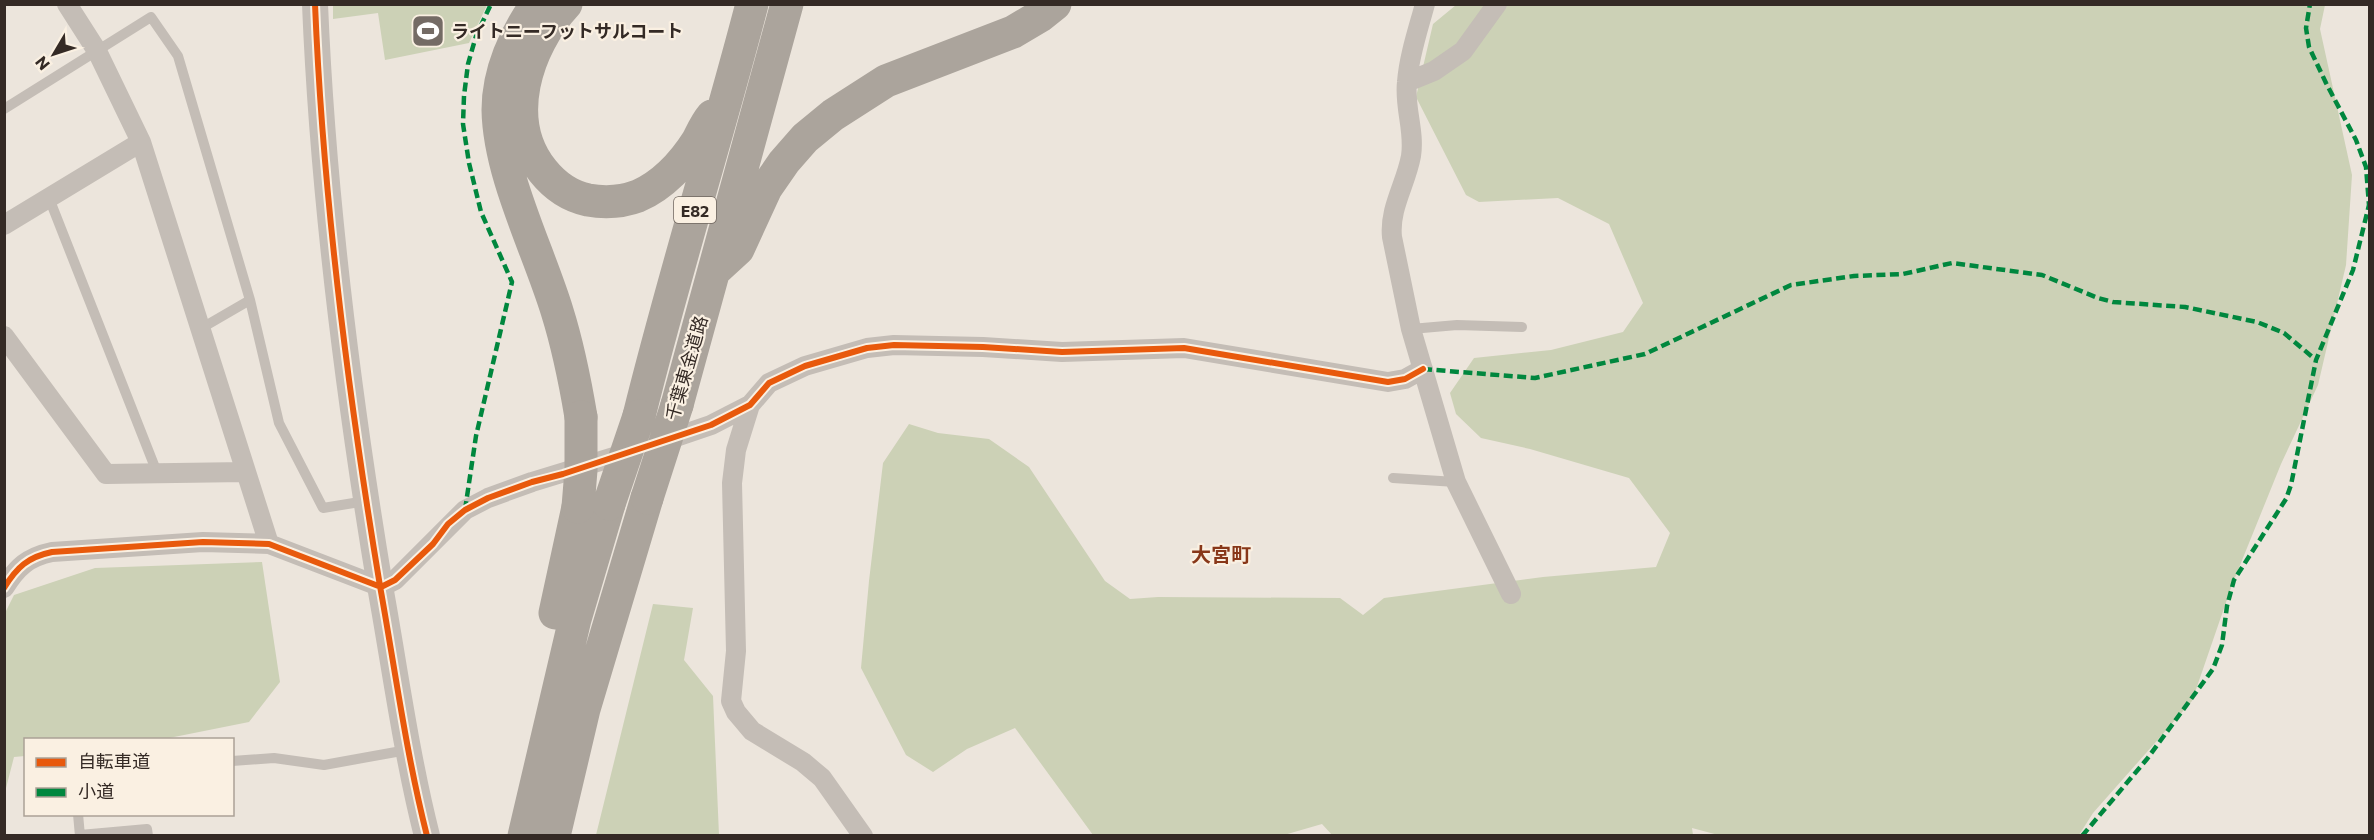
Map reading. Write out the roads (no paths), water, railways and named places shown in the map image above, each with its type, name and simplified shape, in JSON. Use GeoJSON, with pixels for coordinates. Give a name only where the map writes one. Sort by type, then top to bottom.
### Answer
{"type":"FeatureCollection","features":[{"type":"Feature","properties":{"kind":"highway"},"geometry":{"type":"LineString","coordinates":[[511,836],[539,682],[593,506],[581,470],[581,417],[569,351],[511,179],[498,109],[509,54],[520,29],[537,4]]}},
{"type":"Feature","properties":{"kind":"highway"},"geometry":{"type":"LineString","coordinates":[[566,4],[541,35],[525,81],[522,104],[527,144],[537,164],[560,189],[578,198],[600,202],[620,201],[638,196],[672,172],[687,155],[709,120],[728,100]]}},
{"type":"Feature","properties":{"kind":"highway","name":"千葉東金道路"},"geometry":{"type":"LineString","coordinates":[[524,836],[575,619],[593,506],[639,416],[663,317],[728,100],[752,4]]}},
{"type":"Feature","properties":{"kind":"highway"},"geometry":{"type":"LineString","coordinates":[[714,271],[738,249],[766,188],[784,162],[805,138],[833,115],[886,81],[1012,32],[1040,16],[1055,4]]}},
{"type":"Feature","properties":{"kind":"highway","name":"千葉東金道路"},"geometry":{"type":"LineString","coordinates":[[554,836],[584,709],[677,405],[786,8]]}},
{"type":"Feature","properties":{"kind":"street"},"geometry":{"type":"LineString","coordinates":[[67,4],[97,51],[141,142],[269,544]]}},
{"type":"Feature","properties":{"kind":"street"},"geometry":{"type":"LineString","coordinates":[[315,4],[318,77],[342,322],[366,501],[407,750],[427,836]]}},
{"type":"Feature","properties":{"kind":"street"},"geometry":{"type":"LineString","coordinates":[[1425,4],[1407,82],[1407,107],[1412,135],[1411,156],[1390,222],[1411,329],[1456,482],[1511,594]]}},
{"type":"Feature","properties":{"kind":"street"},"geometry":{"type":"LineString","coordinates":[[1407,82],[1434,71],[1463,51],[1497,4]]}},
{"type":"Feature","properties":{"kind":"street"},"geometry":{"type":"LineString","coordinates":[[4,225],[141,142]]}},
{"type":"Feature","properties":{"kind":"street"},"geometry":{"type":"LineString","coordinates":[[4,336],[106,474],[245,472]]}},
{"type":"Feature","properties":{"kind":"street"},"geometry":{"type":"LineString","coordinates":[[4,588],[20,567],[33,556],[52,552],[203,542],[269,544],[381,587],[395,580],[465,510],[488,498],[711,425],[750,405],[769,383],[805,366],[867,348],[894,345],[1062,352],[1184,348],[1388,382],[1405,380],[1423,369]]}},
{"type":"Feature","properties":{"kind":"street"},"geometry":{"type":"LineString","coordinates":[[750,405],[736,450],[732,483],[736,651],[730,701],[752,731],[803,762],[822,778],[863,836]]}},
{"type":"Feature","properties":{"kind":"lane"},"geometry":{"type":"LineString","coordinates":[[4,109],[151,16],[178,57],[250,300],[279,423],[323,508],[366,501]]}},
{"type":"Feature","properties":{"kind":"lane"},"geometry":{"type":"LineString","coordinates":[[50,198],[158,475]]}},
{"type":"Feature","properties":{"kind":"lane"},"geometry":{"type":"LineString","coordinates":[[200,329],[250,300]]}},
{"type":"Feature","properties":{"kind":"lane"},"geometry":{"type":"LineString","coordinates":[[1411,329],[1457,325],[1522,327]]}},
{"type":"Feature","properties":{"kind":"lane"},"geometry":{"type":"LineString","coordinates":[[1393,478],[1456,482]]}},
{"type":"Feature","properties":{"kind":"lane"},"geometry":{"type":"LineString","coordinates":[[234,761],[274,758],[324,765],[407,750]]}},
{"type":"Feature","properties":{"kind":"lane"},"geometry":{"type":"LineString","coordinates":[[78,816],[80,835],[147,829],[148,836]]}},
{"type":"Feature","properties":{"kind":"place","name":"ライトニーフットサルコート"},"geometry":{"type":"Point","coordinates":[428,31]}},
{"type":"Feature","properties":{"kind":"district","name":"大宮町"},"geometry":{"type":"Point","coordinates":[1221,554]}}]}
